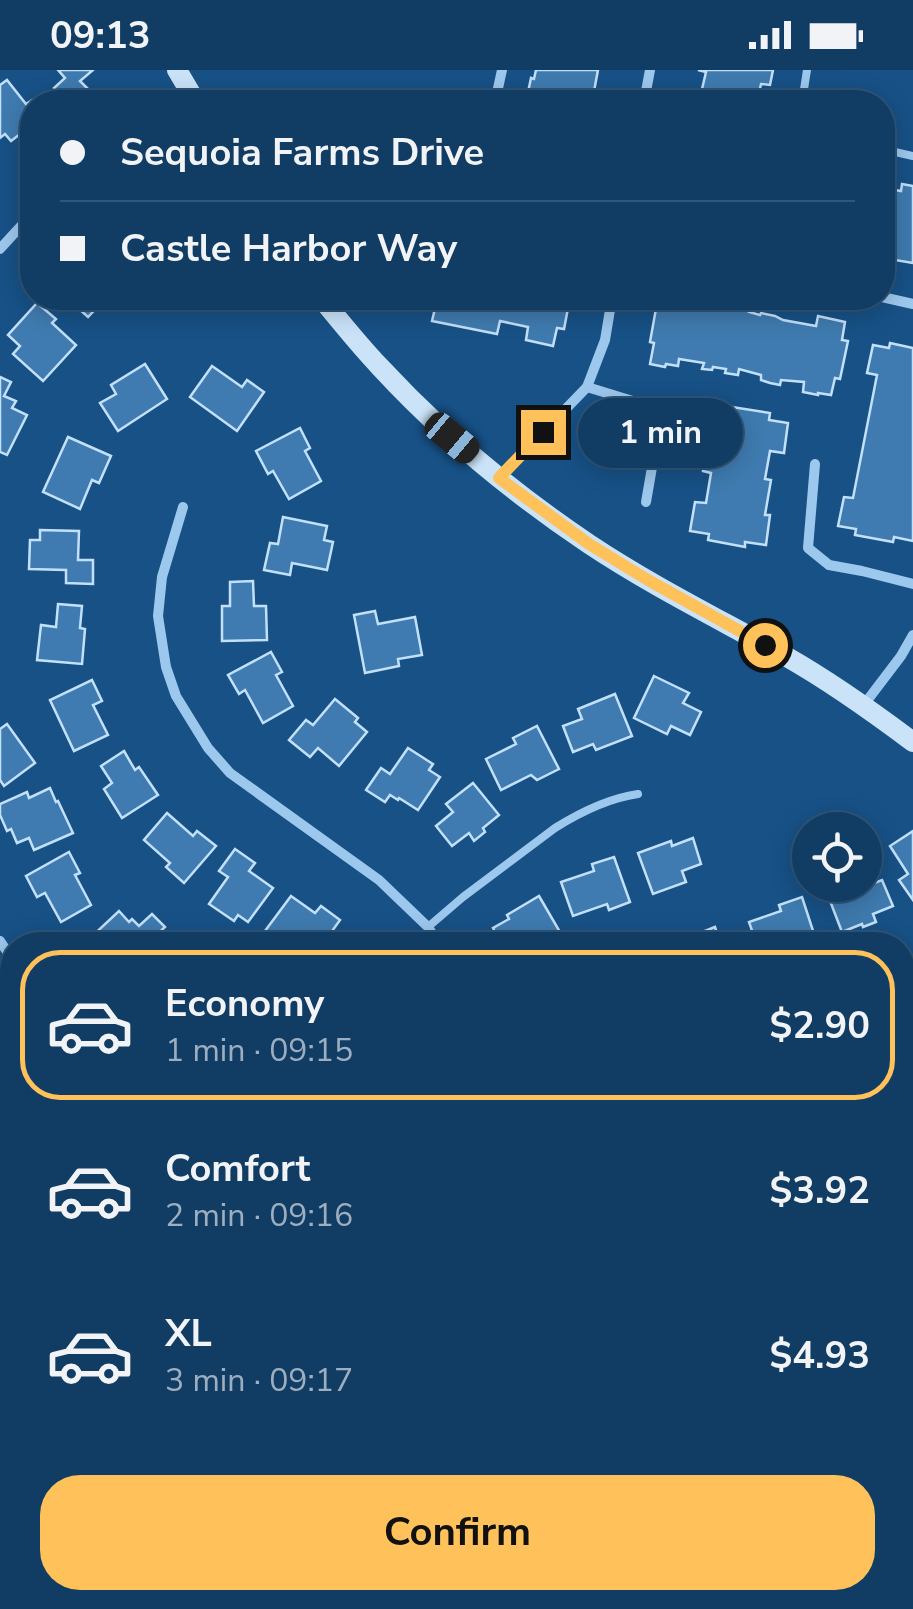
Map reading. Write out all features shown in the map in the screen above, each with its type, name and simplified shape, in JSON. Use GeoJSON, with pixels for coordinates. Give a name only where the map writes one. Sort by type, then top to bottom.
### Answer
{"type":"FeatureCollection","features":[{"type":"Feature","properties":{"kind":"street"},"geometry":{"type":"LineString","coordinates":[[0,249],[20,227]]}},
{"type":"Feature","properties":{"kind":"street"},"geometry":{"type":"LineString","coordinates":[[331,310],[380,367],[499,478],[589,544],[792,660],[913,742]]}},
{"type":"Feature","properties":{"kind":"street"},"geometry":{"type":"LineString","coordinates":[[499,478],[587,388],[605,340],[610,310]]}},
{"type":"Feature","properties":{"kind":"street"},"geometry":{"type":"LineString","coordinates":[[587,388],[662,410],[646,502]]}},
{"type":"Feature","properties":{"kind":"street"},"geometry":{"type":"LineString","coordinates":[[815,464],[808,548],[829,565],[913,584]]}},
{"type":"Feature","properties":{"kind":"street"},"geometry":{"type":"LineString","coordinates":[[183,507],[162,577],[158,616],[166,667],[176,696],[208,748],[230,773],[379,880],[431,932]]}},
{"type":"Feature","properties":{"kind":"street"},"geometry":{"type":"LineString","coordinates":[[862,706],[913,635]]}},
{"type":"Feature","properties":{"kind":"lane"},"geometry":{"type":"LineString","coordinates":[[428,928],[555,828],[638,794]]}},
{"type":"Feature","properties":{"kind":"building"},"geometry":{"type":"Polygon","coordinates":[[[58,70],[93,70],[80,81],[89,90],[56,90],[65,78],[58,70]]]}},
{"type":"Feature","properties":{"kind":"building"},"geometry":{"type":"Polygon","coordinates":[[[536,70],[598,70],[594,90],[528,90],[531,78],[534,79],[536,70]]]}},
{"type":"Feature","properties":{"kind":"building"},"geometry":{"type":"Polygon","coordinates":[[[698,70],[773,70],[770,85],[761,84],[760,90],[702,90],[706,72],[698,70]]]}},
{"type":"Feature","properties":{"kind":"building"},"geometry":{"type":"Polygon","coordinates":[[[7,80],[20,96],[20,134],[11,141],[5,134],[0,138],[0,85],[7,80]]]}},
{"type":"Feature","properties":{"kind":"building"},"geometry":{"type":"Polygon","coordinates":[[[902,184],[913,186],[913,263],[895,260],[895,190],[901,191],[902,184]]]}},
{"type":"Feature","properties":{"kind":"building"},"geometry":{"type":"Polygon","coordinates":[[[31,310],[45,310],[56,319],[52,323],[76,345],[43,381],[13,354],[20,346],[8,335],[31,310]]]}},
{"type":"Feature","properties":{"kind":"building"},"geometry":{"type":"Polygon","coordinates":[[[435,310],[568,310],[564,329],[557,328],[553,346],[526,340],[528,327],[500,321],[497,334],[432,321],[435,310]]]}},
{"type":"Feature","properties":{"kind":"building"},"geometry":{"type":"Polygon","coordinates":[[[656,310],[750,310],[816,326],[818,316],[845,322],[842,340],[848,341],[840,379],[835,378],[831,395],[803,392],[804,382],[781,380],[780,385],[739,369],[738,375],[725,373],[726,369],[702,369],[704,363],[679,359],[678,366],[650,364],[654,343],[650,342],[656,310]]]}},
{"type":"Feature","properties":{"kind":"building"},"geometry":{"type":"Polygon","coordinates":[[[890,343],[913,348],[913,541],[894,537],[893,542],[855,535],[856,529],[838,526],[844,497],[853,498],[877,375],[867,373],[873,345],[889,348],[890,343]]]}},
{"type":"Feature","properties":{"kind":"building"},"geometry":{"type":"Polygon","coordinates":[[[145,364],[167,399],[118,431],[100,403],[116,394],[111,385],[145,364]]]}},
{"type":"Feature","properties":{"kind":"building"},"geometry":{"type":"Polygon","coordinates":[[[212,366],[242,387],[247,380],[264,392],[237,431],[190,397],[212,366]]]}},
{"type":"Feature","properties":{"kind":"building"},"geometry":{"type":"Polygon","coordinates":[[[0,377],[11,382],[4,396],[16,401],[12,408],[27,415],[7,455],[0,452],[0,377]]]}},
{"type":"Feature","properties":{"kind":"building"},"geometry":{"type":"Polygon","coordinates":[[[732,407],[770,413],[769,420],[788,423],[784,453],[770,451],[765,479],[771,480],[765,515],[770,515],[766,545],[745,542],[745,547],[708,540],[709,534],[690,531],[695,502],[706,503],[711,473],[703,471],[713,408],[731,411],[732,407]]]}},
{"type":"Feature","properties":{"kind":"building"},"geometry":{"type":"Polygon","coordinates":[[[300,428],[310,448],[305,451],[321,481],[289,499],[273,471],[268,474],[256,451],[300,428]]]}},
{"type":"Feature","properties":{"kind":"building"},"geometry":{"type":"Polygon","coordinates":[[[68,437],[111,456],[99,483],[92,480],[80,509],[43,492],[68,437]]]}},
{"type":"Feature","properties":{"kind":"building"},"geometry":{"type":"Polygon","coordinates":[[[283,517],[327,526],[324,540],[333,542],[327,570],[292,563],[290,575],[264,570],[270,543],[278,544],[283,517]]]}},
{"type":"Feature","properties":{"kind":"building"},"geometry":{"type":"Polygon","coordinates":[[[40,530],[79,531],[78,560],[93,560],[93,584],[66,583],[66,570],[29,569],[30,540],[40,540],[40,530]]]}},
{"type":"Feature","properties":{"kind":"building"},"geometry":{"type":"Polygon","coordinates":[[[253,581],[254,606],[266,606],[267,640],[222,641],[222,606],[230,606],[230,582],[253,581]]]}},
{"type":"Feature","properties":{"kind":"building"},"geometry":{"type":"Polygon","coordinates":[[[58,604],[82,606],[82,664],[37,660],[41,625],[56,627],[58,604]]]}},
{"type":"Feature","properties":{"kind":"building"},"geometry":{"type":"Polygon","coordinates":[[[375,611],[378,624],[415,617],[422,655],[398,659],[399,666],[365,673],[354,615],[375,611]]]}},
{"type":"Feature","properties":{"kind":"building"},"geometry":{"type":"Polygon","coordinates":[[[271,652],[282,672],[276,675],[293,706],[263,723],[245,690],[239,694],[228,675],[271,652]]]}},
{"type":"Feature","properties":{"kind":"building"},"geometry":{"type":"Polygon","coordinates":[[[654,676],[689,693],[683,703],[701,712],[690,735],[671,726],[667,734],[634,718],[654,676]]]}},
{"type":"Feature","properties":{"kind":"building"},"geometry":{"type":"Polygon","coordinates":[[[92,680],[102,701],[93,705],[108,735],[74,751],[50,700],[92,680]]]}},
{"type":"Feature","properties":{"kind":"building"},"geometry":{"type":"Polygon","coordinates":[[[615,694],[632,736],[596,750],[593,744],[573,752],[563,726],[582,719],[578,709],[615,694]]]}},
{"type":"Feature","properties":{"kind":"building"},"geometry":{"type":"Polygon","coordinates":[[[335,699],[358,718],[355,722],[367,732],[339,766],[318,748],[310,757],[289,740],[306,720],[313,725],[335,699]]]}},
{"type":"Feature","properties":{"kind":"building"},"geometry":{"type":"Polygon","coordinates":[[[7,724],[35,763],[4,786],[0,780],[0,729],[7,724]]]}},
{"type":"Feature","properties":{"kind":"building"},"geometry":{"type":"Polygon","coordinates":[[[537,726],[559,769],[537,780],[531,775],[501,790],[486,759],[516,744],[513,738],[537,726]]]}},
{"type":"Feature","properties":{"kind":"building"},"geometry":{"type":"Polygon","coordinates":[[[408,748],[433,764],[429,770],[440,777],[418,810],[390,795],[385,802],[366,790],[381,768],[390,774],[408,748]]]}},
{"type":"Feature","properties":{"kind":"building"},"geometry":{"type":"Polygon","coordinates":[[[124,751],[158,795],[122,818],[104,789],[112,783],[101,766],[124,751]]]}},
{"type":"Feature","properties":{"kind":"building"},"geometry":{"type":"Polygon","coordinates":[[[473,783],[499,815],[474,841],[469,833],[452,846],[436,826],[453,812],[446,804],[473,783]]]}},
{"type":"Feature","properties":{"kind":"building"},"geometry":{"type":"Polygon","coordinates":[[[50,788],[73,833],[34,850],[29,838],[17,843],[0,815],[0,804],[27,792],[29,798],[50,788]]]}},
{"type":"Feature","properties":{"kind":"building"},"geometry":{"type":"Polygon","coordinates":[[[167,813],[193,836],[197,831],[216,846],[184,883],[166,867],[170,863],[144,840],[167,813]]]}},
{"type":"Feature","properties":{"kind":"building"},"geometry":{"type":"Polygon","coordinates":[[[913,831],[913,900],[899,880],[908,874],[890,846],[913,831]]]}},
{"type":"Feature","properties":{"kind":"building"},"geometry":{"type":"Polygon","coordinates":[[[693,838],[701,864],[682,871],[686,882],[653,894],[638,853],[693,838]]]}},
{"type":"Feature","properties":{"kind":"building"},"geometry":{"type":"Polygon","coordinates":[[[235,849],[255,863],[249,871],[273,888],[248,922],[238,915],[234,921],[209,904],[228,877],[219,871],[235,849]]]}},
{"type":"Feature","properties":{"kind":"building"},"geometry":{"type":"Polygon","coordinates":[[[69,852],[80,873],[75,875],[91,905],[61,922],[45,893],[37,897],[26,876],[69,852]]]}},
{"type":"Feature","properties":{"kind":"building"},"geometry":{"type":"Polygon","coordinates":[[[614,857],[630,902],[609,910],[607,904],[573,916],[561,882],[594,871],[592,864],[614,857]]]}},
{"type":"Feature","properties":{"kind":"building"},"geometry":{"type":"Polygon","coordinates":[[[882,880],[893,906],[873,914],[876,922],[842,932],[830,902],[882,902],[882,880]]]}},
{"type":"Feature","properties":{"kind":"building"},"geometry":{"type":"Polygon","coordinates":[[[291,896],[315,913],[321,906],[340,920],[331,932],[265,931],[291,896]]]}},
{"type":"Feature","properties":{"kind":"building"},"geometry":{"type":"Polygon","coordinates":[[[539,896],[560,932],[495,932],[493,928],[509,919],[507,915],[539,896]]]}},
{"type":"Feature","properties":{"kind":"building"},"geometry":{"type":"Polygon","coordinates":[[[804,902],[813,932],[752,932],[749,922],[781,911],[779,905],[804,902]]]}},
{"type":"Feature","properties":{"kind":"building"},"geometry":{"type":"Polygon","coordinates":[[[119,911],[139,926],[152,914],[165,927],[160,932],[97,932],[119,911]]]}},
{"type":"Feature","properties":{"kind":"route"},"geometry":{"type":"LineString","coordinates":[[543,432],[499,478],[589,544],[765,645]]}}]}
